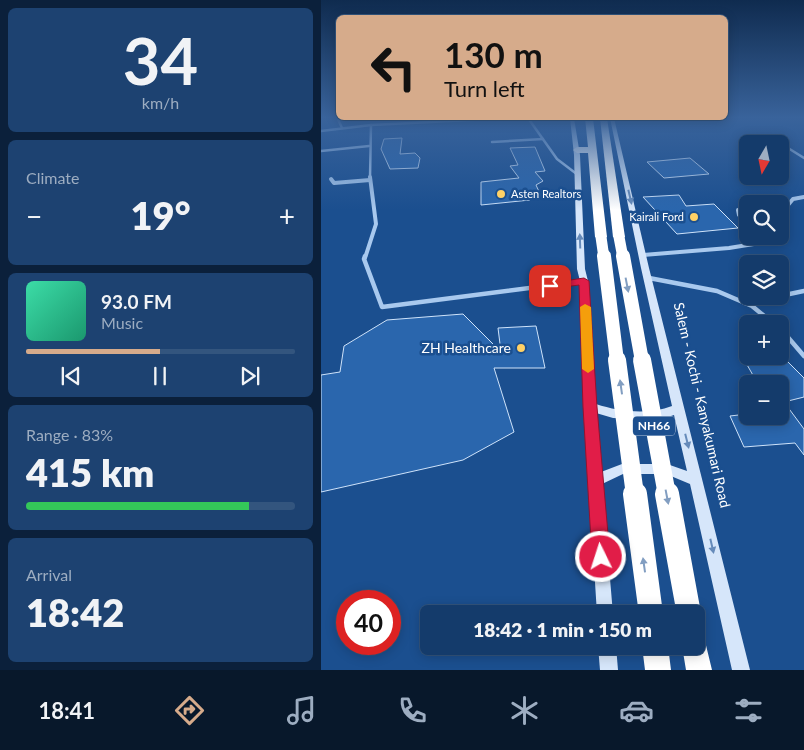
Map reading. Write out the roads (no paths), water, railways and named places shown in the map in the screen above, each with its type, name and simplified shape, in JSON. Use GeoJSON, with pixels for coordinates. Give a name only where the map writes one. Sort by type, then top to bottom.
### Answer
{"type":"FeatureCollection","features":[{"type":"Feature","properties":{"kind":"highway","name":"Salem - Kochi - Kanyakumari Road"},"geometry":{"type":"LineString","coordinates":[[598,150],[601,237],[650,605]]}},
{"type":"Feature","properties":{"kind":"highway","name":"Salem - Kochi - Kanyakumari Road"},"geometry":{"type":"LineString","coordinates":[[598,150],[619,237],[687,605]]}},
{"type":"Feature","properties":{"kind":"highway"},"geometry":{"type":"LineString","coordinates":[[656,655],[658,670]]}},
{"type":"Feature","properties":{"kind":"highway"},"geometry":{"type":"LineString","coordinates":[[696,655],[699,670]]}},
{"type":"Feature","properties":{"kind":"street"},"geometry":{"type":"LineString","coordinates":[[321,151],[347,148]]}},
{"type":"Feature","properties":{"kind":"street"},"geometry":{"type":"LineString","coordinates":[[369,148],[370,180],[376,224],[365,259],[382,307],[584,281]]}},
{"type":"Feature","properties":{"kind":"street"},"geometry":{"type":"LineString","coordinates":[[550,148],[557,159],[578,175]]}},
{"type":"Feature","properties":{"kind":"street"},"geometry":{"type":"LineString","coordinates":[[789,149],[804,158]]}},
{"type":"Feature","properties":{"kind":"street","name":"Salem - Kochi - Kanyakumari Road"},"geometry":{"type":"LineString","coordinates":[[604,605],[590,407],[584,281],[581,269],[578,175],[598,150],[643,255],[741,670]]}},
{"type":"Feature","properties":{"kind":"street"},"geometry":{"type":"LineString","coordinates":[[331,179],[331,182],[334,183],[370,180]]}},
{"type":"Feature","properties":{"kind":"street"},"geometry":{"type":"LineString","coordinates":[[789,204],[793,199],[804,196]]}},
{"type":"Feature","properties":{"kind":"street"},"geometry":{"type":"LineString","coordinates":[[643,255],[748,245]]}},
{"type":"Feature","properties":{"kind":"street"},"geometry":{"type":"LineString","coordinates":[[649,278],[717,291],[739,301]]}},
{"type":"Feature","properties":{"kind":"street"},"geometry":{"type":"LineString","coordinates":[[789,294],[804,291]]}},
{"type":"Feature","properties":{"kind":"street"},"geometry":{"type":"LineString","coordinates":[[749,305],[763,315]]}},
{"type":"Feature","properties":{"kind":"street"},"geometry":{"type":"LineString","coordinates":[[789,338],[804,356]]}},
{"type":"Feature","properties":{"kind":"street"},"geometry":{"type":"LineString","coordinates":[[590,407],[613,414],[659,416],[679,408]]}},
{"type":"Feature","properties":{"kind":"street"},"geometry":{"type":"LineString","coordinates":[[596,481],[622,469],[667,469],[697,481]]}},
{"type":"Feature","properties":{"kind":"street"},"geometry":{"type":"LineString","coordinates":[[608,655],[609,670]]}},
{"type":"Feature","properties":{"kind":"place","name":"Asten Realtors"},"geometry":{"type":"Point","coordinates":[501,194]}},
{"type":"Feature","properties":{"kind":"place","name":"Kairali Ford"},"geometry":{"type":"Point","coordinates":[694,217]}},
{"type":"Feature","properties":{"kind":"place","name":"ZH Healthcare"},"geometry":{"type":"Point","coordinates":[521,348]}}]}
